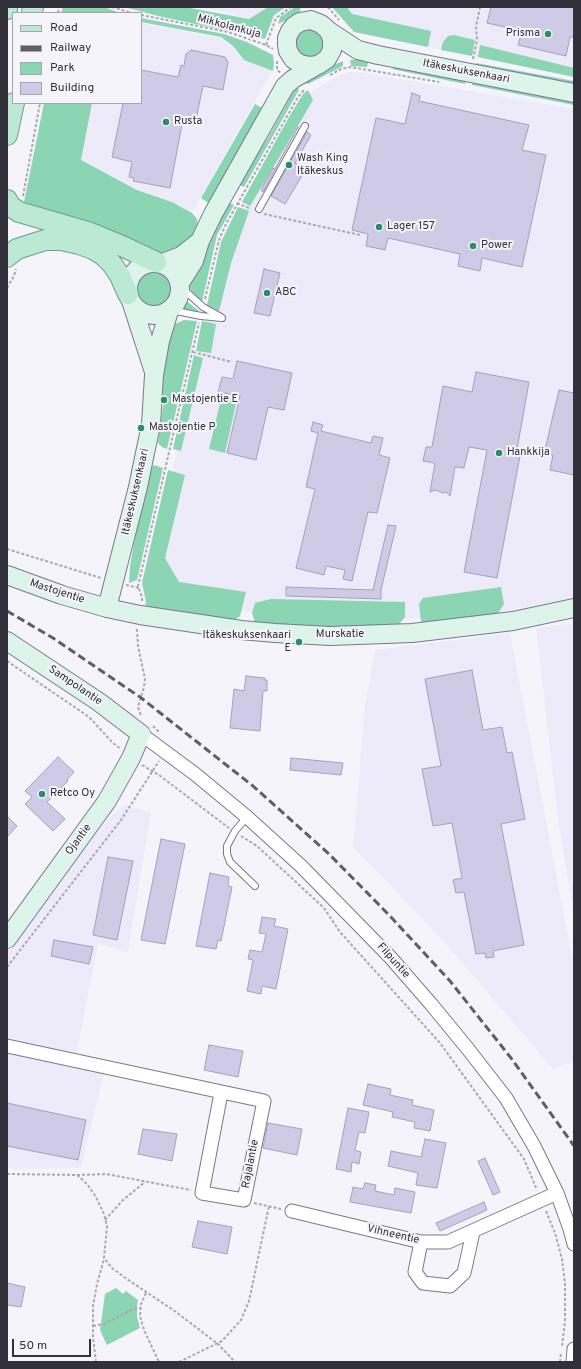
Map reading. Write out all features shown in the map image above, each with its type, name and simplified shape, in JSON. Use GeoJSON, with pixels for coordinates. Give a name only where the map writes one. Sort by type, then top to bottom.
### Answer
{"type":"FeatureCollection","features":[{"type":"Feature","properties":{"kind":"main road"},"geometry":{"type":"LineString","coordinates":[[7,136],[14,104]]}},
{"type":"Feature","properties":{"kind":"main road"},"geometry":{"type":"LineString","coordinates":[[7,200],[10,206],[19,212],[88,232],[160,263]]}},
{"type":"Feature","properties":{"kind":"main road"},"geometry":{"type":"LineString","coordinates":[[7,257],[17,249],[45,240],[61,240],[79,244],[104,255],[120,276],[130,299]]}},
{"type":"Feature","properties":{"kind":"street"},"geometry":{"type":"LineString","coordinates":[[320,7],[332,27],[332,50],[324,66],[309,66],[300,64],[293,59],[288,52],[287,38],[290,31],[303,15],[311,20],[332,27]]}},
{"type":"Feature","properties":{"kind":"street","name":"Itäkeskuksenkaari"},"geometry":{"type":"LineString","coordinates":[[332,27],[358,50],[425,65],[574,93]]}},
{"type":"Feature","properties":{"kind":"street","name":"Itäkeskuksenkaari"},"geometry":{"type":"LineString","coordinates":[[180,285],[194,262],[200,240],[213,214],[285,86],[293,79],[358,50]]}},
{"type":"Feature","properties":{"kind":"street","name":"Itäkeskuksenkaari"},"geometry":{"type":"LineString","coordinates":[[285,86],[288,52]]}},
{"type":"Feature","properties":{"kind":"street","name":"Itäkeskuksenkaari"},"geometry":{"type":"LineString","coordinates":[[160,263],[181,256],[200,240]]}},
{"type":"Feature","properties":{"kind":"street"},"geometry":{"type":"LineString","coordinates":[[160,263],[171,268],[177,275],[180,285],[180,295],[177,302],[170,310],[160,315],[149,315],[140,311],[130,299],[128,282],[134,271],[144,264],[160,263]]}},
{"type":"Feature","properties":{"kind":"street","name":"Itäkeskuksenkaari"},"geometry":{"type":"LineString","coordinates":[[130,299],[154,375]]}},
{"type":"Feature","properties":{"kind":"street","name":"Itäkeskuksenkaari"},"geometry":{"type":"LineString","coordinates":[[107,608],[138,487],[151,425],[154,375],[160,341],[170,310]]}},
{"type":"Feature","properties":{"kind":"street","name":"Mastojentie"},"geometry":{"type":"LineString","coordinates":[[7,575],[62,595],[107,608]]}},
{"type":"Feature","properties":{"kind":"street","name":"Murskatie"},"geometry":{"type":"LineString","coordinates":[[107,608],[140,615],[241,630],[330,636],[412,633],[513,621],[574,608]]}},
{"type":"Feature","properties":{"kind":"street","name":"Sampolantie"},"geometry":{"type":"LineString","coordinates":[[7,641],[99,702],[143,724]]}},
{"type":"Feature","properties":{"kind":"street","name":"Filpuntie"},"geometry":{"type":"LineString","coordinates":[[143,724],[165,752],[195,774],[247,817],[350,915],[391,958],[459,1038],[506,1098],[534,1146],[557,1193],[574,1244]]}},
{"type":"Feature","properties":{"kind":"street","name":"Ojantie"},"geometry":{"type":"LineString","coordinates":[[7,939],[107,801],[131,758],[143,724]]}},
{"type":"Feature","properties":{"kind":"street","name":"Rajalantie"},"geometry":{"type":"LineString","coordinates":[[7,1046],[264,1101],[244,1200],[202,1192]]}},
{"type":"Feature","properties":{"kind":"street"},"geometry":{"type":"LineString","coordinates":[[202,1192],[221,1093]]}},
{"type":"Feature","properties":{"kind":"street","name":"Vihneentie"},"geometry":{"type":"LineString","coordinates":[[292,1212],[421,1242],[448,1242],[557,1193]]}},
{"type":"Feature","properties":{"kind":"street"},"geometry":{"type":"LineString","coordinates":[[421,1242],[414,1272],[423,1283],[450,1286],[464,1273],[473,1232]]}},
{"type":"Feature","properties":{"kind":"street"},"geometry":{"type":"LineString","coordinates":[[573,1362],[574,1349]]}},
{"type":"Feature","properties":{"kind":"lane"},"geometry":{"type":"LineString","coordinates":[[259,211],[305,126]]}},
{"type":"Feature","properties":{"kind":"lane"},"geometry":{"type":"LineString","coordinates":[[170,310],[201,316],[222,318],[203,307],[180,285]]}},
{"type":"Feature","properties":{"kind":"lane"},"geometry":{"type":"LineString","coordinates":[[247,817],[235,831],[227,846],[227,854],[230,862],[255,886]]}},
{"type":"Feature","properties":{"kind":"path"},"geometry":{"type":"LineString","coordinates":[[112,7],[129,12]]}},
{"type":"Feature","properties":{"kind":"path","name":"Mikkolankuja"},"geometry":{"type":"LineString","coordinates":[[142,15],[228,32],[266,45],[276,18],[291,7]]}},
{"type":"Feature","properties":{"kind":"path"},"geometry":{"type":"LineString","coordinates":[[328,7],[332,27]]}},
{"type":"Feature","properties":{"kind":"path"},"geometry":{"type":"LineString","coordinates":[[478,40],[476,26],[480,7]]}},
{"type":"Feature","properties":{"kind":"path"},"geometry":{"type":"LineString","coordinates":[[467,58],[473,59]]}},
{"type":"Feature","properties":{"kind":"path"},"geometry":{"type":"LineString","coordinates":[[324,66],[341,69],[350,67],[444,83]]}},
{"type":"Feature","properties":{"kind":"path"},"geometry":{"type":"LineString","coordinates":[[203,307],[218,240],[237,203],[298,97],[306,89]]}},
{"type":"Feature","properties":{"kind":"path"},"geometry":{"type":"LineString","coordinates":[[237,203],[259,211],[360,235]]}},
{"type":"Feature","properties":{"kind":"path"},"geometry":{"type":"LineString","coordinates":[[7,967],[121,820],[170,744],[164,736],[143,724],[138,707],[145,679],[136,631],[142,597],[138,586],[201,316]]}},
{"type":"Feature","properties":{"kind":"path"},"geometry":{"type":"LineString","coordinates":[[193,352],[232,362]]}},
{"type":"Feature","properties":{"kind":"path"},"geometry":{"type":"LineString","coordinates":[[7,549],[114,582],[139,588]]}},
{"type":"Feature","properties":{"kind":"path"},"geometry":{"type":"LineString","coordinates":[[7,661],[89,717],[113,743],[131,758],[160,775],[219,821],[257,846],[324,908],[340,932],[440,1043],[524,1159],[555,1232],[562,1259],[564,1283],[565,1320],[560,1362]]}},
{"type":"Feature","properties":{"kind":"path"},"geometry":{"type":"LineString","coordinates":[[7,1174],[106,1174],[202,1192]]}},
{"type":"Feature","properties":{"kind":"path"},"geometry":{"type":"LineString","coordinates":[[77,1175],[87,1184],[96,1197],[104,1214],[107,1226],[104,1258],[93,1306],[96,1362]]}},
{"type":"Feature","properties":{"kind":"path"},"geometry":{"type":"LineString","coordinates":[[105,1220],[123,1200],[145,1182]]}},
{"type":"Feature","properties":{"kind":"path"},"geometry":{"type":"LineString","coordinates":[[244,1200],[292,1212]]}},
{"type":"Feature","properties":{"kind":"path"},"geometry":{"type":"LineString","coordinates":[[179,1362],[218,1344],[241,1320],[249,1301],[269,1206]]}},
{"type":"Feature","properties":{"kind":"path"},"geometry":{"type":"LineString","coordinates":[[104,1258],[118,1273],[176,1312],[218,1344],[235,1362]]}},
{"type":"Feature","properties":{"kind":"path"},"geometry":{"type":"LineString","coordinates":[[146,1293],[141,1304],[140,1316],[144,1330],[159,1362]]}},
{"type":"Feature","properties":{"kind":"path"},"geometry":{"type":"LineString","coordinates":[[93,1326],[104,1324],[133,1309],[141,1308]]}},
{"type":"Feature","properties":{"kind":"shaded area"},"geometry":{"type":"Polygon","coordinates":[[[200,7],[266,7],[250,18],[200,7]]]}},
{"type":"Feature","properties":{"kind":"shaded area"},"geometry":{"type":"Polygon","coordinates":[[[333,7],[574,7],[574,77],[354,32],[333,7]]]}},
{"type":"Feature","properties":{"kind":"shaded area"},"geometry":{"type":"Polygon","coordinates":[[[142,23],[220,38],[232,47],[243,60],[272,71],[192,212],[171,201],[137,189],[81,160],[92,104],[142,104],[142,23]]]}},
{"type":"Feature","properties":{"kind":"shaded area"},"geometry":{"type":"Polygon","coordinates":[[[348,72],[359,72],[574,109],[574,598],[492,613],[328,624],[170,600],[150,570],[217,276],[229,231],[311,92],[339,75],[348,72]]]}},
{"type":"Feature","properties":{"kind":"shaded area"},"geometry":{"type":"Polygon","coordinates":[[[574,623],[574,917],[558,819],[536,628],[574,623]]]}},
{"type":"Feature","properties":{"kind":"shaded area"},"geometry":{"type":"Polygon","coordinates":[[[510,633],[574,967],[574,1062],[553,1069],[441,938],[353,847],[365,705],[375,650],[510,633]]]}},
{"type":"Feature","properties":{"kind":"shaded area"},"geometry":{"type":"Polygon","coordinates":[[[123,805],[151,812],[128,952],[98,944],[74,1067],[104,1073],[81,1168],[14,1169],[7,1167],[7,953],[90,838],[123,805]]]}},
{"type":"Feature","properties":{"kind":"green space"},"geometry":{"type":"Polygon","coordinates":[[[63,7],[104,7],[117,12],[61,12],[63,7]]]}},
{"type":"Feature","properties":{"kind":"green space"},"geometry":{"type":"Polygon","coordinates":[[[124,7],[185,7],[249,19],[268,7],[286,7],[274,15],[265,39],[158,16],[124,7]]]}},
{"type":"Feature","properties":{"kind":"green space"},"geometry":{"type":"Polygon","coordinates":[[[295,7],[301,7],[299,14],[278,24],[280,17],[295,7]]]}},
{"type":"Feature","properties":{"kind":"green space"},"geometry":{"type":"Polygon","coordinates":[[[332,7],[347,7],[352,14],[431,31],[428,47],[354,32],[332,7]]]}},
{"type":"Feature","properties":{"kind":"green space"},"geometry":{"type":"Polygon","coordinates":[[[142,18],[224,34],[247,42],[273,55],[273,71],[244,60],[233,46],[221,37],[142,22],[142,18]]]}},
{"type":"Feature","properties":{"kind":"green space"},"geometry":{"type":"Polygon","coordinates":[[[304,28],[319,29],[326,43],[318,57],[308,59],[298,54],[294,40],[304,28]]]}},
{"type":"Feature","properties":{"kind":"green space"},"geometry":{"type":"Polygon","coordinates":[[[454,35],[475,40],[472,56],[441,50],[443,42],[448,36],[454,35]]]}},
{"type":"Feature","properties":{"kind":"green space"},"geometry":{"type":"Polygon","coordinates":[[[480,45],[574,68],[574,77],[478,57],[480,45]]]}},
{"type":"Feature","properties":{"kind":"green space"},"geometry":{"type":"Polygon","coordinates":[[[369,59],[367,67],[351,66],[350,60],[369,59]]]}},
{"type":"Feature","properties":{"kind":"green space"},"geometry":{"type":"Polygon","coordinates":[[[343,61],[343,66],[308,84],[301,81],[311,74],[343,61]]]}},
{"type":"Feature","properties":{"kind":"green space"},"geometry":{"type":"Polygon","coordinates":[[[476,63],[574,81],[574,88],[475,69],[476,63]]]}},
{"type":"Feature","properties":{"kind":"green space"},"geometry":{"type":"Polygon","coordinates":[[[399,65],[466,79],[465,84],[392,69],[399,65]]]}},
{"type":"Feature","properties":{"kind":"green space"},"geometry":{"type":"Polygon","coordinates":[[[473,80],[574,100],[574,105],[472,85],[473,80]]]}},
{"type":"Feature","properties":{"kind":"green space"},"geometry":{"type":"Polygon","coordinates":[[[297,85],[299,90],[244,187],[237,184],[268,138],[297,85]]]}},
{"type":"Feature","properties":{"kind":"green space"},"geometry":{"type":"Polygon","coordinates":[[[308,90],[313,100],[286,146],[250,206],[242,202],[289,117],[303,94],[308,90]]]}},
{"type":"Feature","properties":{"kind":"green space"},"geometry":{"type":"Polygon","coordinates":[[[44,104],[92,104],[81,160],[137,190],[172,202],[192,213],[197,219],[198,227],[192,240],[168,257],[23,207],[44,104]]]}},
{"type":"Feature","properties":{"kind":"green space"},"geometry":{"type":"Polygon","coordinates":[[[255,104],[266,110],[210,204],[201,198],[255,104]]]}},
{"type":"Feature","properties":{"kind":"green space"},"geometry":{"type":"Polygon","coordinates":[[[229,203],[234,205],[217,235],[202,302],[192,293],[189,285],[205,246],[229,203]]]}},
{"type":"Feature","properties":{"kind":"green space"},"geometry":{"type":"Polygon","coordinates":[[[238,207],[249,211],[231,263],[219,311],[207,305],[221,242],[238,207]]]}},
{"type":"Feature","properties":{"kind":"green space"},"geometry":{"type":"Polygon","coordinates":[[[151,272],[157,272],[161,273],[168,279],[171,289],[170,296],[164,303],[157,306],[151,306],[147,305],[140,299],[137,292],[137,286],[138,282],[144,275],[151,272]]]}},
{"type":"Feature","properties":{"kind":"green space"},"geometry":{"type":"Polygon","coordinates":[[[184,299],[198,310],[198,312],[180,309],[184,299]]]}},
{"type":"Feature","properties":{"kind":"green space"},"geometry":{"type":"Polygon","coordinates":[[[184,320],[197,321],[167,449],[158,443],[164,399],[161,385],[168,333],[175,324],[184,320]]]}},
{"type":"Feature","properties":{"kind":"green space"},"geometry":{"type":"Polygon","coordinates":[[[202,321],[216,324],[211,353],[196,351],[202,321]]]}},
{"type":"Feature","properties":{"kind":"green space"},"geometry":{"type":"Polygon","coordinates":[[[194,355],[203,358],[181,451],[173,449],[194,355]]]}},
{"type":"Feature","properties":{"kind":"green space"},"geometry":{"type":"Polygon","coordinates":[[[222,395],[237,399],[225,453],[209,449],[222,395]]]}},
{"type":"Feature","properties":{"kind":"green space"},"geometry":{"type":"Polygon","coordinates":[[[154,465],[163,468],[137,580],[129,583],[130,566],[137,527],[150,470],[154,465]]]}},
{"type":"Feature","properties":{"kind":"green space"},"geometry":{"type":"Polygon","coordinates":[[[168,470],[185,475],[165,558],[179,582],[246,592],[240,616],[231,623],[144,609],[146,602],[142,583],[168,470]]]}},
{"type":"Feature","properties":{"kind":"green space"},"geometry":{"type":"Polygon","coordinates":[[[501,587],[504,604],[495,618],[430,626],[421,621],[419,604],[423,598],[501,587]]]}},
{"type":"Feature","properties":{"kind":"green space"},"geometry":{"type":"Polygon","coordinates":[[[271,599],[405,602],[405,617],[397,627],[318,629],[255,623],[252,613],[255,603],[271,599]]]}},
{"type":"Feature","properties":{"kind":"green space"},"geometry":{"type":"Polygon","coordinates":[[[116,1288],[123,1294],[126,1291],[138,1300],[137,1317],[140,1328],[107,1345],[100,1330],[105,1294],[116,1288]]]}},
{"type":"Feature","properties":{"kind":"building","name":"Prisma"},"geometry":{"type":"Polygon","coordinates":[[[491,7],[574,7],[574,37],[570,37],[566,56],[518,45],[522,31],[487,23],[491,7]]]}},
{"type":"Feature","properties":{"kind":"building","name":"Rusta"},"geometry":{"type":"Polygon","coordinates":[[[191,50],[225,57],[228,62],[223,90],[203,86],[196,119],[189,117],[187,125],[182,124],[170,188],[133,181],[134,178],[129,177],[132,162],[112,157],[123,104],[142,104],[142,70],[178,77],[181,65],[184,66],[186,54],[191,50]]]}},
{"type":"Feature","properties":{"kind":"building"},"geometry":{"type":"Polygon","coordinates":[[[412,93],[420,96],[419,101],[529,125],[522,150],[546,155],[522,267],[482,258],[480,271],[458,266],[460,254],[388,238],[385,250],[366,246],[368,234],[352,230],[376,118],[405,124],[412,93]]]}},
{"type":"Feature","properties":{"kind":"building"},"geometry":{"type":"Polygon","coordinates":[[[298,127],[263,192],[261,190],[273,168],[275,169],[298,127]]]}},
{"type":"Feature","properties":{"kind":"building"},"geometry":{"type":"Polygon","coordinates":[[[307,132],[311,135],[295,163],[306,169],[285,204],[271,196],[307,132]]]}},
{"type":"Feature","properties":{"kind":"building","name":"ABC"},"geometry":{"type":"Polygon","coordinates":[[[264,269],[280,273],[270,316],[254,313],[264,269]]]}},
{"type":"Feature","properties":{"kind":"building"},"geometry":{"type":"Polygon","coordinates":[[[237,361],[292,373],[284,410],[268,407],[256,460],[227,453],[240,396],[218,392],[222,377],[233,379],[237,361]]]}},
{"type":"Feature","properties":{"kind":"building"},"geometry":{"type":"Polygon","coordinates":[[[476,372],[529,382],[516,455],[520,456],[497,578],[464,572],[487,450],[469,447],[464,468],[455,467],[450,496],[446,492],[443,493],[435,490],[430,492],[435,463],[423,461],[426,447],[432,447],[443,386],[472,392],[476,372]]]}},
{"type":"Feature","properties":{"kind":"building"},"geometry":{"type":"Polygon","coordinates":[[[559,390],[574,393],[574,475],[550,470],[553,455],[544,454],[559,390]]]}},
{"type":"Feature","properties":{"kind":"building"},"geometry":{"type":"Polygon","coordinates":[[[313,422],[323,425],[321,431],[371,443],[373,436],[383,438],[379,455],[390,458],[377,513],[368,512],[352,581],[343,579],[345,570],[326,566],[324,575],[296,568],[315,489],[306,487],[318,433],[311,431],[313,422]]]}},
{"type":"Feature","properties":{"kind":"building"},"geometry":{"type":"Polygon","coordinates":[[[388,525],[396,526],[381,590],[381,599],[286,596],[286,587],[373,590],[388,525]]]}},
{"type":"Feature","properties":{"kind":"building"},"geometry":{"type":"Polygon","coordinates":[[[472,670],[483,730],[502,727],[507,753],[512,752],[525,819],[501,824],[524,945],[493,951],[494,957],[486,958],[485,953],[476,954],[464,892],[456,893],[453,880],[462,878],[452,823],[433,826],[422,769],[441,766],[425,679],[472,670]]]}},
{"type":"Feature","properties":{"kind":"building"},"geometry":{"type":"Polygon","coordinates":[[[246,676],[265,678],[264,680],[267,680],[267,691],[263,691],[260,731],[230,728],[234,689],[244,691],[246,676]]]}},
{"type":"Feature","properties":{"kind":"building","name":"Retco Oy"},"geometry":{"type":"Polygon","coordinates":[[[58,757],[74,772],[67,780],[68,781],[47,802],[65,819],[53,831],[25,804],[32,797],[25,791],[58,757]]]}},
{"type":"Feature","properties":{"kind":"building"},"geometry":{"type":"Polygon","coordinates":[[[291,758],[343,763],[341,775],[290,770],[291,758]]]}},
{"type":"Feature","properties":{"kind":"building"},"geometry":{"type":"Polygon","coordinates":[[[7,816],[17,826],[7,837],[7,816]]]}},
{"type":"Feature","properties":{"kind":"building"},"geometry":{"type":"Polygon","coordinates":[[[161,839],[185,844],[165,944],[141,940],[161,839]]]}},
{"type":"Feature","properties":{"kind":"building"},"geometry":{"type":"Polygon","coordinates":[[[108,857],[133,861],[117,940],[93,935],[108,857]]]}},
{"type":"Feature","properties":{"kind":"building"},"geometry":{"type":"Polygon","coordinates":[[[210,873],[229,877],[228,886],[232,887],[221,941],[218,940],[216,949],[196,946],[210,873]]]}},
{"type":"Feature","properties":{"kind":"building"},"geometry":{"type":"Polygon","coordinates":[[[262,917],[276,919],[274,926],[288,929],[276,989],[262,986],[261,994],[247,991],[253,960],[248,959],[250,950],[262,952],[266,934],[259,933],[262,917]]]}},
{"type":"Feature","properties":{"kind":"building"},"geometry":{"type":"Polygon","coordinates":[[[54,940],[93,947],[89,964],[51,956],[54,940]]]}},
{"type":"Feature","properties":{"kind":"building"},"geometry":{"type":"Polygon","coordinates":[[[209,1045],[243,1051],[238,1077],[204,1070],[209,1045]]]}},
{"type":"Feature","properties":{"kind":"building"},"geometry":{"type":"Polygon","coordinates":[[[368,1084],[391,1089],[390,1095],[413,1100],[412,1105],[434,1110],[430,1131],[414,1128],[415,1122],[392,1117],[393,1112],[363,1105],[368,1084]]]}},
{"type":"Feature","properties":{"kind":"building"},"geometry":{"type":"Polygon","coordinates":[[[7,1103],[86,1120],[78,1160],[7,1146],[7,1103]]]}},
{"type":"Feature","properties":{"kind":"building"},"geometry":{"type":"Polygon","coordinates":[[[348,1108],[369,1112],[365,1133],[359,1132],[355,1150],[361,1152],[359,1164],[352,1162],[351,1172],[336,1169],[348,1108]]]}},
{"type":"Feature","properties":{"kind":"building"},"geometry":{"type":"Polygon","coordinates":[[[268,1123],[302,1129],[297,1155],[263,1148],[268,1123]]]}},
{"type":"Feature","properties":{"kind":"building"},"geometry":{"type":"Polygon","coordinates":[[[143,1129],[177,1134],[172,1161],[138,1154],[143,1129]]]}},
{"type":"Feature","properties":{"kind":"building"},"geometry":{"type":"Polygon","coordinates":[[[425,1139],[446,1143],[437,1188],[416,1185],[418,1173],[388,1166],[391,1151],[421,1157],[425,1139]]]}},
{"type":"Feature","properties":{"kind":"building"},"geometry":{"type":"Polygon","coordinates":[[[485,1158],[500,1192],[493,1195],[478,1161],[485,1158]]]}},
{"type":"Feature","properties":{"kind":"building"},"geometry":{"type":"Polygon","coordinates":[[[365,1183],[376,1185],[375,1191],[394,1195],[395,1188],[415,1192],[411,1213],[350,1202],[353,1187],[363,1189],[365,1183]]]}},
{"type":"Feature","properties":{"kind":"building"},"geometry":{"type":"Polygon","coordinates":[[[484,1202],[487,1210],[440,1231],[436,1223],[484,1202]]]}},
{"type":"Feature","properties":{"kind":"building"},"geometry":{"type":"Polygon","coordinates":[[[198,1221],[232,1227],[227,1254],[192,1247],[198,1221]]]}},
{"type":"Feature","properties":{"kind":"building"},"geometry":{"type":"Polygon","coordinates":[[[7,1283],[25,1287],[21,1307],[7,1305],[7,1283]]]}},
{"type":"Feature","properties":{"kind":"railway"},"geometry":{"type":"LineString","coordinates":[[7,611],[53,638],[140,697],[253,786],[329,854],[390,916],[450,981],[511,1058],[574,1146]]}},
{"type":"Feature","properties":{"kind":"place","name":"Prisma"},"geometry":{"type":"Point","coordinates":[548,34]}},
{"type":"Feature","properties":{"kind":"place","name":"Rusta"},"geometry":{"type":"Point","coordinates":[166,122]}},
{"type":"Feature","properties":{"kind":"place","name":"Wash King Itäkeskus"},"geometry":{"type":"Point","coordinates":[289,165]}},
{"type":"Feature","properties":{"kind":"place","name":"Lager 157"},"geometry":{"type":"Point","coordinates":[379,227]}},
{"type":"Feature","properties":{"kind":"place","name":"Power"},"geometry":{"type":"Point","coordinates":[473,246]}},
{"type":"Feature","properties":{"kind":"place","name":"ABC"},"geometry":{"type":"Point","coordinates":[267,293]}},
{"type":"Feature","properties":{"kind":"place","name":"Mastojentie E"},"geometry":{"type":"Point","coordinates":[164,400]}},
{"type":"Feature","properties":{"kind":"place","name":"Mastojentie P"},"geometry":{"type":"Point","coordinates":[141,428]}},
{"type":"Feature","properties":{"kind":"place","name":"Hankkija"},"geometry":{"type":"Point","coordinates":[499,453]}},
{"type":"Feature","properties":{"kind":"place","name":"Itäkeskuksenkaari E"},"geometry":{"type":"Point","coordinates":[299,642]}},
{"type":"Feature","properties":{"kind":"place","name":"Retco Oy"},"geometry":{"type":"Point","coordinates":[42,794]}}]}
